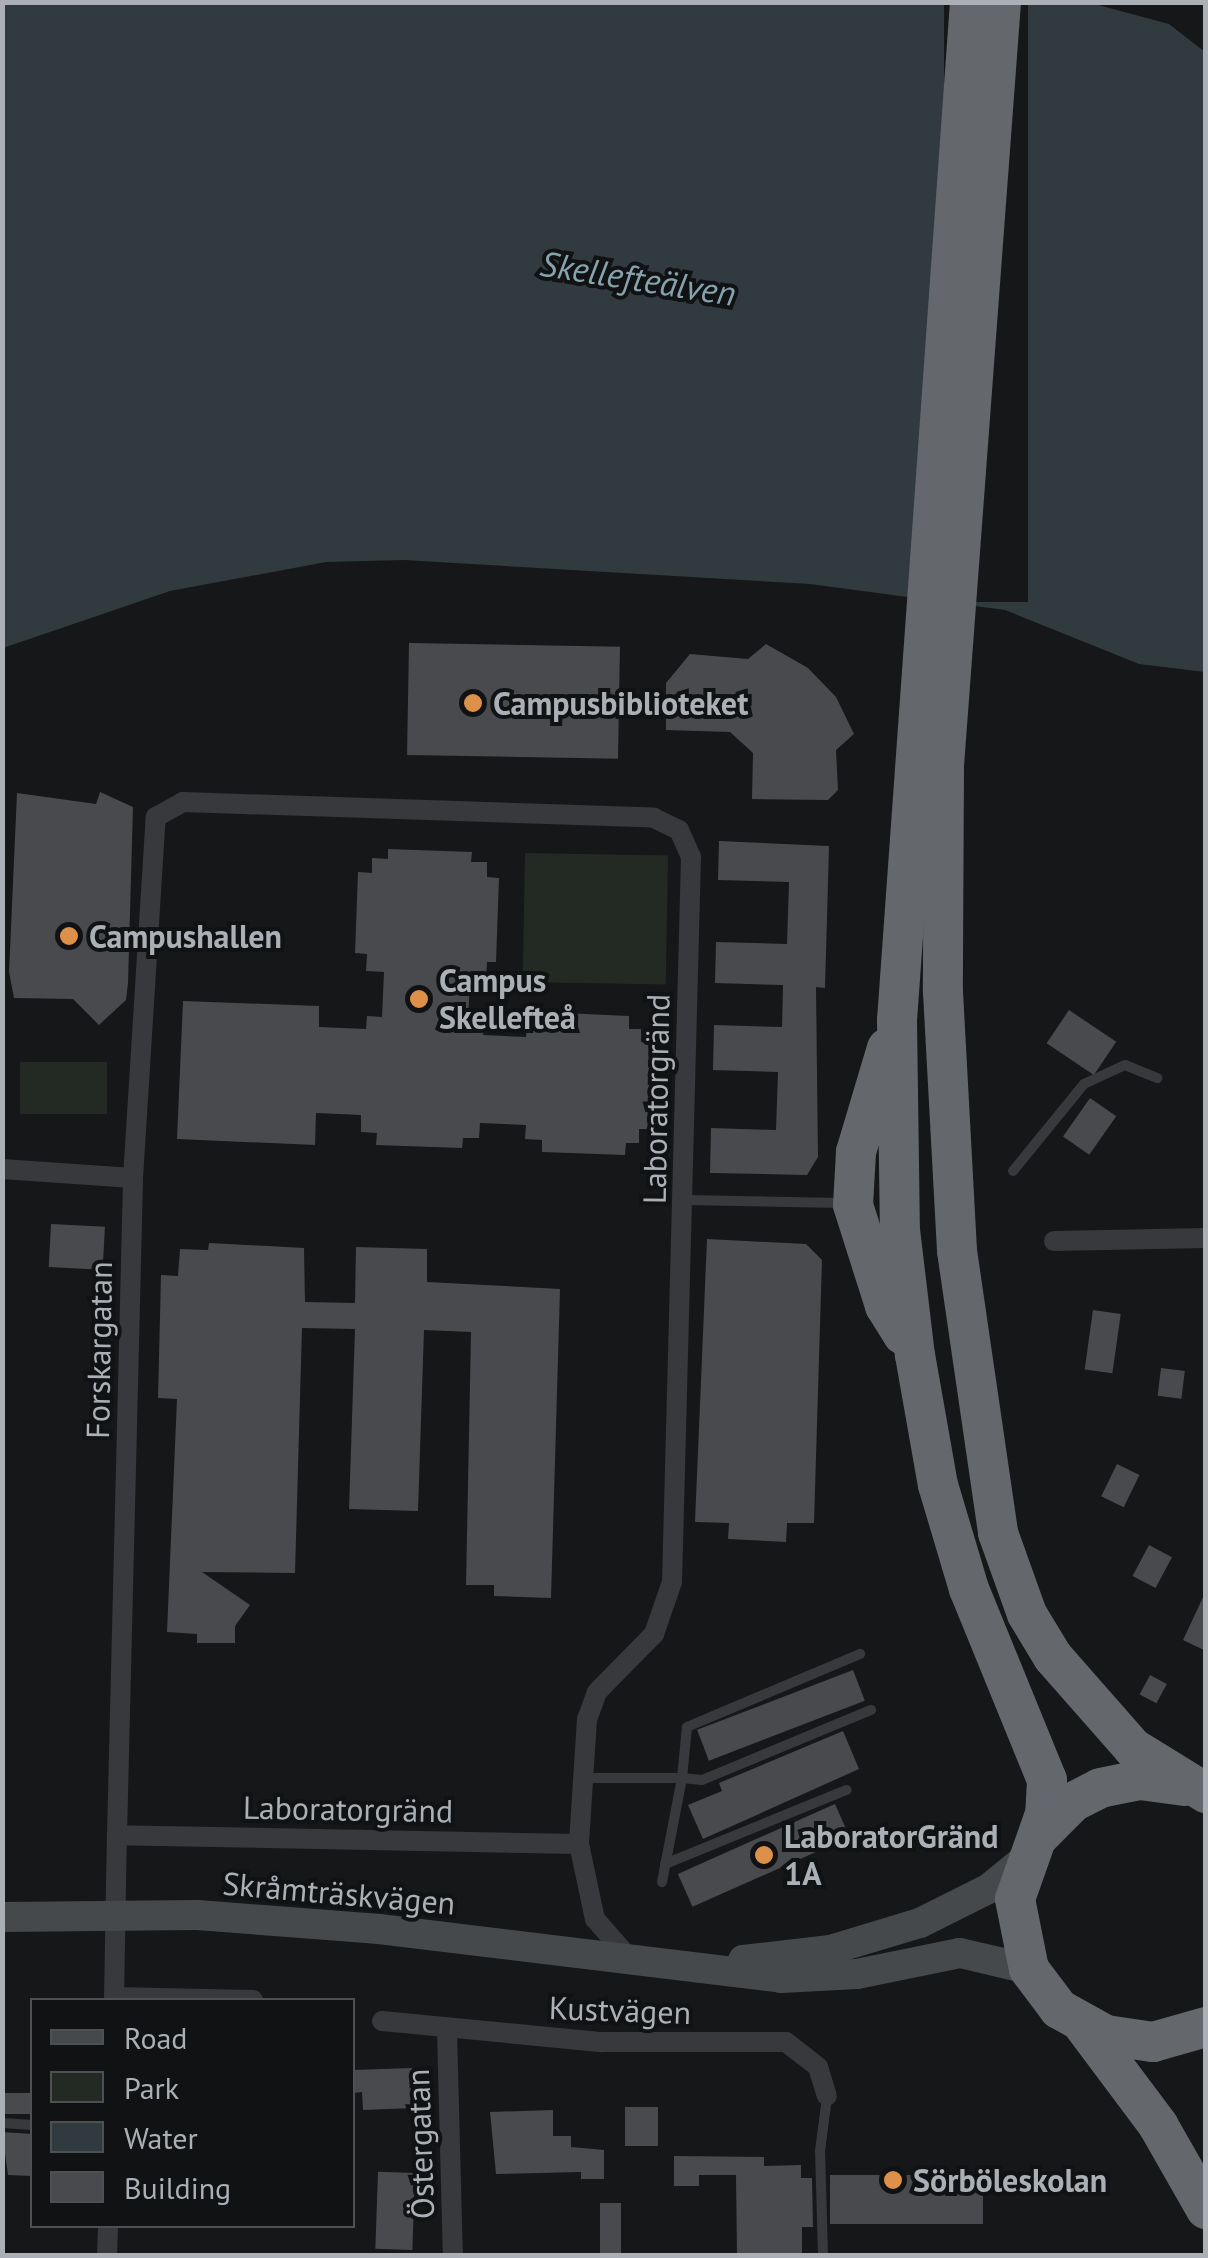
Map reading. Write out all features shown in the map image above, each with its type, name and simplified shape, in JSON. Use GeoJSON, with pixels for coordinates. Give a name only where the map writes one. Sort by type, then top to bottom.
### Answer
{"type":"FeatureCollection","features":[{"type":"Feature","properties":{"kind":"highway"},"geometry":{"type":"LineString","coordinates":[[970,2],[937,665],[945,1074],[957,1251],[998,1533],[1027,1614],[1052,1658],[1132,1748],[1206,1794]]}},
{"type":"Feature","properties":{"kind":"highway"},"geometry":{"type":"LineString","coordinates":[[1001,2],[937,665],[897,1021],[900,1230],[915,1356],[938,1484],[969,1589],[1047,1780],[1045,1814],[1028,1853],[1015,1922],[1028,1968],[1059,2008],[1084,2026],[1158,2125],[1206,2209]]}},
{"type":"Feature","properties":{"kind":"highway"},"geometry":{"type":"LineString","coordinates":[[897,1021],[869,1095],[853,1205],[885,1306],[915,1356]]}},
{"type":"Feature","properties":{"kind":"highway"},"geometry":{"type":"LineString","coordinates":[[1028,1853],[1056,1816],[1100,1788],[1155,1780],[1206,1794]]}},
{"type":"Feature","properties":{"kind":"highway"},"geometry":{"type":"LineString","coordinates":[[1084,2026],[1153,2042],[1206,2027]]}},
{"type":"Feature","properties":{"kind":"main road","name":"Skråmträskvägen"},"geometry":{"type":"LineString","coordinates":[[668,1964],[830,1950],[961,1904],[1028,1853]]}},
{"type":"Feature","properties":{"kind":"main road","name":"Skråmträskvägen"},"geometry":{"type":"LineString","coordinates":[[2,1917],[117,1915],[380,1929],[630,1960],[820,1977],[960,1953],[1028,1968]]}},
{"type":"Feature","properties":{"kind":"street","name":"Forskargatan"},"geometry":{"type":"LineString","coordinates":[[114,1998],[133,1178],[156,818],[182,802]]}},
{"type":"Feature","properties":{"kind":"street","name":"Laboratorgränd"},"geometry":{"type":"LineString","coordinates":[[182,802],[654,818],[679,830],[691,857],[672,1582],[654,1634],[596,1692],[587,1719],[579,1844],[595,1919],[630,1960]]}},
{"type":"Feature","properties":{"kind":"street"},"geometry":{"type":"LineString","coordinates":[[2,1169],[133,1178]]}},
{"type":"Feature","properties":{"kind":"street"},"geometry":{"type":"LineString","coordinates":[[1054,1241],[1206,1238]]}},
{"type":"Feature","properties":{"kind":"street","name":"Laboratorgränd"},"geometry":{"type":"LineString","coordinates":[[116,1835],[579,1844]]}},
{"type":"Feature","properties":{"kind":"street","name":"Kustvägen"},"geometry":{"type":"LineString","coordinates":[[382,2021],[447,2031],[602,2042],[768,2040],[803,2051],[818,2067],[828,2096]]}},
{"type":"Feature","properties":{"kind":"street","name":"Östergatan"},"geometry":{"type":"LineString","coordinates":[[447,2031],[454,2256]]}},
{"type":"Feature","properties":{"kind":"street"},"geometry":{"type":"LineString","coordinates":[[107,2256],[108,2228]]}},
{"type":"Feature","properties":{"kind":"lane"},"geometry":{"type":"LineString","coordinates":[[1012,1170],[1084,1084],[1125,1064],[1158,1078]]}},
{"type":"Feature","properties":{"kind":"lane"},"geometry":{"type":"LineString","coordinates":[[684,1200],[853,1205]]}},
{"type":"Feature","properties":{"kind":"lane"},"geometry":{"type":"LineString","coordinates":[[662,1882],[682,1778],[687,1727],[860,1654]]}},
{"type":"Feature","properties":{"kind":"lane"},"geometry":{"type":"LineString","coordinates":[[583,1778],[702,1780],[871,1710]]}},
{"type":"Feature","properties":{"kind":"lane"},"geometry":{"type":"LineString","coordinates":[[665,1864],[846,1790]]}},
{"type":"Feature","properties":{"kind":"lane"},"geometry":{"type":"LineString","coordinates":[[823,2256],[820,2150],[828,2096]]}},
{"type":"Feature","properties":{"kind":"lane"},"geometry":{"type":"LineString","coordinates":[[2,2123],[30,2125]]}},
{"type":"Feature","properties":{"kind":"green space"},"geometry":{"type":"Polygon","coordinates":[[[525,853],[668,855],[666,984],[523,982],[525,853]]]}},
{"type":"Feature","properties":{"kind":"green space"},"geometry":{"type":"Polygon","coordinates":[[[20,1062],[107,1062],[107,1114],[20,1114],[20,1062]]]}},
{"type":"Feature","properties":{"kind":"water","name":"Skellefteälven"},"geometry":{"type":"Polygon","coordinates":[[[1087,2],[1169,24],[1205,52],[1205,672],[1139,664],[1005,610],[810,584],[404,560],[326,562],[170,591],[3,648],[3,3],[1087,2]]]}},
{"type":"Feature","properties":{"kind":"pier"},"geometry":{"type":"Polygon","coordinates":[[[944,3],[1028,3],[1028,602],[944,602],[944,3]]]}},
{"type":"Feature","properties":{"kind":"building"},"geometry":{"type":"Polygon","coordinates":[[[409,643],[620,647],[618,759],[407,755],[409,643]]]}},
{"type":"Feature","properties":{"kind":"building"},"geometry":{"type":"Polygon","coordinates":[[[766,644],[808,668],[836,697],[854,734],[836,750],[838,790],[828,800],[752,799],[753,753],[730,732],[666,730],[666,683],[690,654],[748,659],[766,644]]]}},
{"type":"Feature","properties":{"kind":"building","name":"Campushallen"},"geometry":{"type":"Polygon","coordinates":[[[100,792],[133,807],[126,1000],[99,1025],[73,999],[14,998],[9,972],[17,793],[96,804],[100,792]]]}},
{"type":"Feature","properties":{"kind":"building"},"geometry":{"type":"Polygon","coordinates":[[[719,841],[829,846],[825,988],[816,987],[818,1157],[807,1175],[710,1173],[711,1128],[776,1130],[778,1072],[713,1070],[714,1025],[782,1027],[783,985],[715,983],[716,942],[787,944],[789,882],[718,880],[719,841]]]}},
{"type":"Feature","properties":{"kind":"building"},"geometry":{"type":"Polygon","coordinates":[[[388,849],[472,852],[471,862],[487,862],[487,877],[499,878],[496,962],[487,962],[486,980],[470,980],[468,1021],[484,1022],[483,1035],[526,1037],[527,1024],[540,1024],[541,1012],[629,1016],[629,1029],[641,1029],[641,1042],[651,1043],[648,1129],[639,1129],[639,1143],[626,1143],[625,1155],[542,1152],[542,1140],[525,1139],[526,1125],[480,1123],[479,1138],[463,1138],[462,1148],[376,1145],[377,1133],[361,1132],[361,1115],[316,1113],[315,1145],[177,1139],[183,1001],[319,1006],[319,1027],[366,1029],[367,1016],[382,1017],[384,972],[366,971],[367,954],[355,953],[358,872],[372,873],[372,858],[388,859],[388,849]]]}},
{"type":"Feature","properties":{"kind":"building"},"geometry":{"type":"Polygon","coordinates":[[[1069,1010],[1116,1042],[1094,1075],[1047,1043],[1069,1010]]]}},
{"type":"Feature","properties":{"kind":"building"},"geometry":{"type":"Polygon","coordinates":[[[1090,1098],[1116,1116],[1089,1155],[1063,1137],[1090,1098]]]}},
{"type":"Feature","properties":{"kind":"building"},"geometry":{"type":"Polygon","coordinates":[[[51,1224],[105,1227],[103,1270],[49,1267],[51,1224]]]}},
{"type":"Feature","properties":{"kind":"building"},"geometry":{"type":"Polygon","coordinates":[[[707,1239],[806,1244],[822,1260],[814,1523],[787,1523],[786,1542],[728,1539],[729,1523],[695,1522],[707,1239]]]}},
{"type":"Feature","properties":{"kind":"building"},"geometry":{"type":"Polygon","coordinates":[[[209,1243],[304,1248],[305,1302],[355,1303],[356,1247],[427,1249],[427,1282],[560,1289],[551,1598],[494,1596],[494,1585],[466,1585],[471,1332],[424,1330],[418,1511],[349,1509],[355,1329],[302,1328],[295,1573],[202,1572],[250,1605],[235,1626],[235,1643],[197,1643],[197,1634],[167,1632],[177,1399],[158,1398],[161,1275],[178,1276],[180,1249],[208,1250],[209,1243]]]}},
{"type":"Feature","properties":{"kind":"building"},"geometry":{"type":"Polygon","coordinates":[[[1093,1310],[1121,1314],[1112,1373],[1085,1369],[1093,1310]]]}},
{"type":"Feature","properties":{"kind":"building"},"geometry":{"type":"Polygon","coordinates":[[[1161,1368],[1185,1371],[1181,1399],[1158,1396],[1161,1368]]]}},
{"type":"Feature","properties":{"kind":"building"},"geometry":{"type":"Polygon","coordinates":[[[1117,1464],[1139,1475],[1124,1507],[1101,1496],[1117,1464]]]}},
{"type":"Feature","properties":{"kind":"building"},"geometry":{"type":"Polygon","coordinates":[[[1149,1545],[1172,1557],[1156,1588],[1133,1576],[1149,1545]]]}},
{"type":"Feature","properties":{"kind":"building"},"geometry":{"type":"Polygon","coordinates":[[[1206,1591],[1206,1651],[1183,1640],[1206,1591]]]}},
{"type":"Feature","properties":{"kind":"building"},"geometry":{"type":"Polygon","coordinates":[[[853,1670],[865,1701],[709,1761],[697,1730],[853,1670]]]}},
{"type":"Feature","properties":{"kind":"building"},"geometry":{"type":"Polygon","coordinates":[[[1150,1675],[1167,1684],[1156,1703],[1140,1694],[1150,1675]]]}},
{"type":"Feature","properties":{"kind":"building"},"geometry":{"type":"Polygon","coordinates":[[[843,1731],[859,1769],[703,1839],[688,1805],[722,1791],[719,1783],[843,1731]]]}},
{"type":"Feature","properties":{"kind":"building","name":"LaboratorGränd 1A"},"geometry":{"type":"Polygon","coordinates":[[[835,1804],[850,1837],[693,1907],[678,1874],[835,1804]]]}},
{"type":"Feature","properties":{"kind":"building"},"geometry":{"type":"Polygon","coordinates":[[[412,2068],[413,2108],[363,2110],[362,2092],[355,2093],[355,2070],[412,2068]]]}},
{"type":"Feature","properties":{"kind":"building"},"geometry":{"type":"Polygon","coordinates":[[[2,2093],[30,2093],[30,2114],[2,2114],[2,2093]]]}},
{"type":"Feature","properties":{"kind":"building"},"geometry":{"type":"Polygon","coordinates":[[[625,2107],[658,2107],[658,2146],[625,2146],[625,2107]]]}},
{"type":"Feature","properties":{"kind":"building"},"geometry":{"type":"Polygon","coordinates":[[[553,2110],[553,2136],[571,2136],[571,2147],[604,2150],[604,2179],[581,2179],[581,2172],[496,2174],[490,2112],[553,2110]]]}},
{"type":"Feature","properties":{"kind":"building"},"geometry":{"type":"Polygon","coordinates":[[[2,2132],[30,2134],[30,2176],[8,2175],[2,2132]]]}},
{"type":"Feature","properties":{"kind":"building"},"geometry":{"type":"Polygon","coordinates":[[[674,2156],[764,2157],[764,2166],[801,2165],[801,2178],[812,2178],[813,2227],[802,2227],[802,2256],[737,2256],[736,2175],[699,2175],[699,2186],[674,2186],[674,2156]]]}},
{"type":"Feature","properties":{"kind":"building"},"geometry":{"type":"Polygon","coordinates":[[[378,2172],[415,2173],[412,2250],[375,2249],[378,2172]]]}},
{"type":"Feature","properties":{"kind":"building"},"geometry":{"type":"Polygon","coordinates":[[[830,2175],[983,2175],[983,2224],[830,2224],[830,2175]]]}},
{"type":"Feature","properties":{"kind":"building"},"geometry":{"type":"Polygon","coordinates":[[[600,2203],[621,2203],[621,2253],[600,2253],[600,2203]]]}},
{"type":"Feature","properties":{"kind":"place","name":"Campusbiblioteket"},"geometry":{"type":"Point","coordinates":[473,703]}},
{"type":"Feature","properties":{"kind":"place","name":"Campushallen"},"geometry":{"type":"Point","coordinates":[69,936]}},
{"type":"Feature","properties":{"kind":"place","name":"Campus Skellefteå"},"geometry":{"type":"Point","coordinates":[419,999]}},
{"type":"Feature","properties":{"kind":"place","name":"LaboratorGränd 1A"},"geometry":{"type":"Point","coordinates":[764,1855]}},
{"type":"Feature","properties":{"kind":"place","name":"Sörböleskolan"},"geometry":{"type":"Point","coordinates":[893,2180]}}]}
